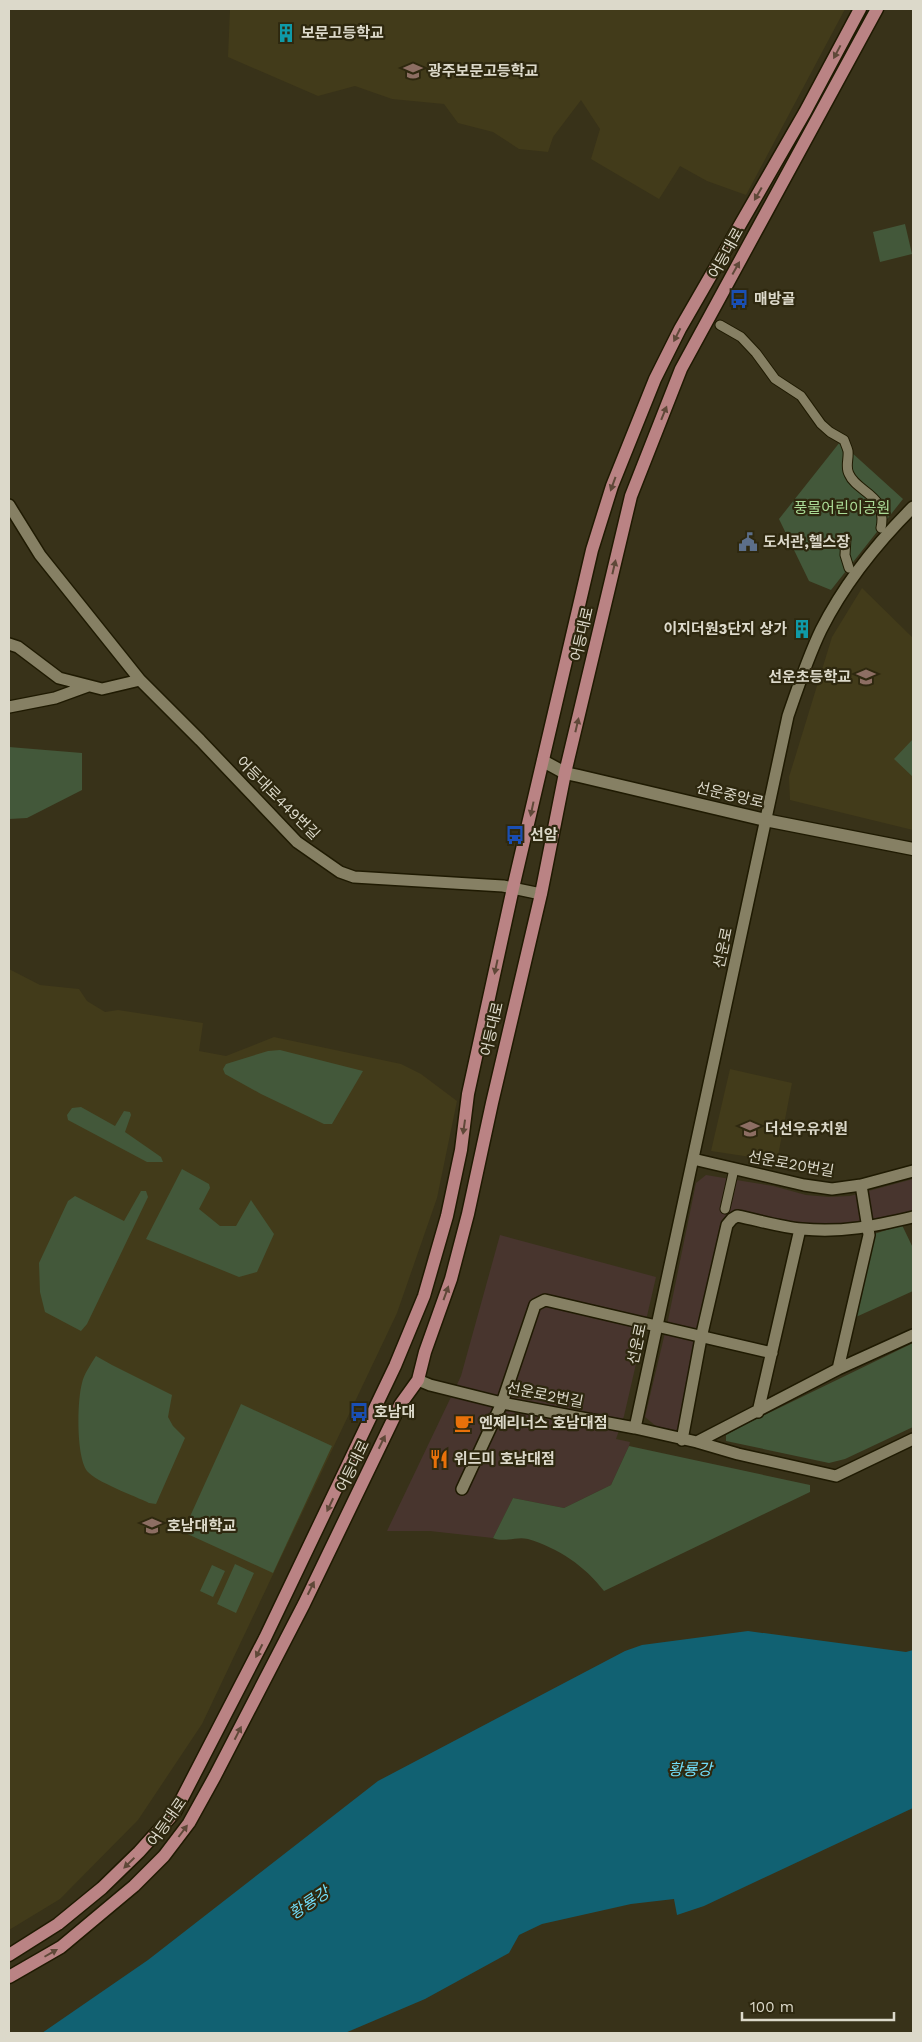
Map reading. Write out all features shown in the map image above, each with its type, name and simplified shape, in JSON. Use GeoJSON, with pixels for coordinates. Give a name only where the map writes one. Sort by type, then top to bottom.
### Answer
{"type":"FeatureCollection","features":[{"type":"Feature","properties":{"kind":"main road","name":"어등대로"},"geometry":{"type":"LineString","coordinates":[[9,1955],[58,1924],[102,1888],[139,1852],[175,1812],[265,1638],[395,1366],[424,1296],[446,1216],[460,1150],[468,1094],[513,888],[592,550],[612,486],[655,379],[680,329],[805,112],[860,9]]}},
{"type":"Feature","properties":{"kind":"main road","name":"어등대로"},"geometry":{"type":"LineString","coordinates":[[9,1977],[61,1947],[134,1886],[164,1856],[189,1823],[304,1604],[400,1405],[418,1380],[425,1352],[451,1280],[468,1214],[630,496],[681,369],[877,9]]}},
{"type":"Feature","properties":{"kind":"street"},"geometry":{"type":"LineString","coordinates":[[720,325],[741,337],[756,353],[774,379],[801,396],[821,424],[844,440],[848,451],[848,474],[854,482],[876,500],[880,512],[881,528]]}},
{"type":"Feature","properties":{"kind":"street","name":"어등대로449번길"},"geometry":{"type":"LineString","coordinates":[[9,505],[40,555],[140,680],[297,842],[340,872],[354,877],[513,888],[541,894]]}},
{"type":"Feature","properties":{"kind":"street","name":"선운로"},"geometry":{"type":"LineString","coordinates":[[635,1428],[788,716],[822,628],[860,568],[886,535],[913,507]]}},
{"type":"Feature","properties":{"kind":"street"},"geometry":{"type":"LineString","coordinates":[[846,538],[845,555],[849,568]]}},
{"type":"Feature","properties":{"kind":"street"},"geometry":{"type":"LineString","coordinates":[[9,644],[18,647],[59,678],[88,686],[102,689],[140,680]]}},
{"type":"Feature","properties":{"kind":"street"},"geometry":{"type":"LineString","coordinates":[[9,707],[55,698],[88,686]]}},
{"type":"Feature","properties":{"kind":"street","name":"선운중앙로"},"geometry":{"type":"LineString","coordinates":[[543,761],[566,773],[765,820],[913,848]]}},
{"type":"Feature","properties":{"kind":"street","name":"선운로20번길"},"geometry":{"type":"LineString","coordinates":[[693,1159],[832,1189],[862,1185],[913,1171]]}},
{"type":"Feature","properties":{"kind":"street"},"geometry":{"type":"LineString","coordinates":[[725,1209],[734,1169]]}},
{"type":"Feature","properties":{"kind":"street"},"geometry":{"type":"LineString","coordinates":[[838,1369],[869,1236],[862,1185]]}},
{"type":"Feature","properties":{"kind":"street"},"geometry":{"type":"LineString","coordinates":[[682,1440],[701,1338],[727,1225],[732,1218],[737,1216],[800,1229],[833,1231],[867,1228],[913,1217]]}},
{"type":"Feature","properties":{"kind":"street"},"geometry":{"type":"LineString","coordinates":[[758,1412],[800,1229]]}},
{"type":"Feature","properties":{"kind":"street"},"geometry":{"type":"LineString","coordinates":[[462,1489],[502,1403],[534,1308],[541,1300],[772,1353]]}},
{"type":"Feature","properties":{"kind":"street"},"geometry":{"type":"LineString","coordinates":[[697,1442],[838,1369],[913,1335]]}},
{"type":"Feature","properties":{"kind":"street","name":"선운로2번길"},"geometry":{"type":"LineString","coordinates":[[418,1380],[430,1385],[502,1403],[635,1428],[836,1476],[913,1438]]}},
{"type":"Feature","properties":{"kind":"shaded area"},"geometry":{"type":"Polygon","coordinates":[[[230,9],[845,9],[746,195],[707,181],[680,166],[659,199],[591,159],[600,129],[581,100],[553,137],[548,152],[519,149],[493,132],[458,123],[444,104],[392,99],[355,86],[318,96],[228,57],[230,9]]]}},
{"type":"Feature","properties":{"kind":"shaded area","name":"선운초등학교"},"geometry":{"type":"Polygon","coordinates":[[[862,588],[913,638],[913,830],[790,800],[789,777],[832,637],[862,588]]]}},
{"type":"Feature","properties":{"kind":"shaded area","name":"호남대학교"},"geometry":{"type":"Polygon","coordinates":[[[9,969],[40,985],[79,989],[87,1001],[105,1012],[118,1010],[203,1023],[199,1051],[226,1056],[274,1037],[401,1064],[421,1074],[457,1101],[437,1198],[397,1313],[202,1724],[138,1820],[60,1899],[9,1930],[9,969]]]}},
{"type":"Feature","properties":{"kind":"shaded area","name":"더선우유치원"},"geometry":{"type":"Polygon","coordinates":[[[730,1069],[792,1083],[777,1161],[711,1151],[730,1069]]]}},
{"type":"Feature","properties":{"kind":"shaded area"},"geometry":{"type":"Polygon","coordinates":[[[706,1175],[773,1186],[806,1195],[829,1197],[850,1196],[913,1179],[913,1213],[828,1228],[794,1223],[738,1210],[730,1212],[722,1220],[718,1235],[679,1428],[674,1431],[657,1427],[645,1417],[668,1320],[696,1183],[706,1175]]]}},
{"type":"Feature","properties":{"kind":"shaded area"},"geometry":{"type":"Polygon","coordinates":[[[500,1235],[656,1277],[624,1416],[616,1439],[630,1442],[629,1446],[611,1485],[564,1508],[513,1498],[493,1538],[430,1531],[387,1531],[461,1376],[500,1235]]]}},
{"type":"Feature","properties":{"kind":"green space"},"geometry":{"type":"Polygon","coordinates":[[[905,224],[912,254],[880,262],[873,232],[905,224]]]}},
{"type":"Feature","properties":{"kind":"green space","name":"풍물어린이공원"},"geometry":{"type":"Polygon","coordinates":[[[840,442],[903,499],[831,590],[809,581],[779,519],[840,442]]]}},
{"type":"Feature","properties":{"kind":"green space"},"geometry":{"type":"Polygon","coordinates":[[[913,739],[913,777],[894,759],[913,739]]]}},
{"type":"Feature","properties":{"kind":"green space"},"geometry":{"type":"Polygon","coordinates":[[[9,747],[82,753],[82,790],[27,818],[9,819],[9,747]]]}},
{"type":"Feature","properties":{"kind":"green space"},"geometry":{"type":"Polygon","coordinates":[[[280,1050],[363,1071],[332,1124],[324,1124],[261,1094],[225,1074],[223,1069],[226,1064],[268,1051],[280,1050]]]}},
{"type":"Feature","properties":{"kind":"green space"},"geometry":{"type":"Polygon","coordinates":[[[81,1107],[115,1126],[124,1111],[130,1112],[131,1115],[125,1132],[161,1157],[163,1162],[147,1162],[68,1120],[67,1115],[72,1108],[81,1107]]]}},
{"type":"Feature","properties":{"kind":"green space"},"geometry":{"type":"Polygon","coordinates":[[[182,1169],[209,1184],[210,1188],[199,1209],[220,1226],[236,1226],[251,1200],[274,1234],[257,1272],[239,1277],[146,1239],[182,1169]]]}},
{"type":"Feature","properties":{"kind":"green space"},"geometry":{"type":"Polygon","coordinates":[[[141,1191],[146,1191],[148,1197],[87,1324],[81,1331],[45,1312],[40,1292],[39,1263],[68,1201],[75,1196],[124,1221],[141,1191]]]}},
{"type":"Feature","properties":{"kind":"green space"},"geometry":{"type":"Polygon","coordinates":[[[902,1225],[913,1248],[913,1291],[856,1317],[874,1234],[902,1225]]]}},
{"type":"Feature","properties":{"kind":"green space"},"geometry":{"type":"Polygon","coordinates":[[[913,1343],[913,1427],[845,1459],[829,1463],[726,1441],[726,1435],[746,1424],[913,1343]]]}},
{"type":"Feature","properties":{"kind":"green space"},"geometry":{"type":"Polygon","coordinates":[[[96,1356],[172,1395],[168,1417],[173,1426],[185,1438],[156,1504],[149,1503],[99,1480],[87,1471],[83,1464],[78,1428],[80,1391],[84,1376],[96,1356]]]}},
{"type":"Feature","properties":{"kind":"green space"},"geometry":{"type":"Polygon","coordinates":[[[241,1404],[332,1446],[273,1573],[183,1532],[241,1404]]]}},
{"type":"Feature","properties":{"kind":"green space"},"geometry":{"type":"Polygon","coordinates":[[[629,1446],[810,1485],[810,1492],[604,1591],[580,1566],[550,1547],[528,1539],[502,1540],[493,1538],[513,1498],[564,1508],[611,1485],[629,1446]]]}},
{"type":"Feature","properties":{"kind":"green space"},"geometry":{"type":"Polygon","coordinates":[[[235,1564],[254,1573],[236,1613],[217,1604],[235,1564]]]}},
{"type":"Feature","properties":{"kind":"green space"},"geometry":{"type":"Polygon","coordinates":[[[212,1565],[225,1571],[213,1597],[200,1591],[212,1565]]]}},
{"type":"Feature","properties":{"kind":"water","name":"황룡강"},"geometry":{"type":"Polygon","coordinates":[[[748,1631],[906,1652],[913,1650],[913,1808],[704,1906],[677,1915],[674,1899],[631,1904],[542,1924],[519,1935],[509,1953],[425,1999],[345,2033],[42,2033],[148,1960],[378,1781],[625,1651],[642,1645],[748,1631]]]}},
{"type":"Feature","properties":{"kind":"place","name":"보문고등학교"},"geometry":{"type":"Point","coordinates":[286,33]}},
{"type":"Feature","properties":{"kind":"place","name":"광주보문고등학교"},"geometry":{"type":"Point","coordinates":[413,71]}},
{"type":"Feature","properties":{"kind":"place","name":"매방골"},"geometry":{"type":"Point","coordinates":[739,299]}},
{"type":"Feature","properties":{"kind":"place","name":"도서관,헬스장"},"geometry":{"type":"Point","coordinates":[748,542]}},
{"type":"Feature","properties":{"kind":"place","name":"이지더원3단지 상가"},"geometry":{"type":"Point","coordinates":[802,629]}},
{"type":"Feature","properties":{"kind":"place","name":"선운초등학교"},"geometry":{"type":"Point","coordinates":[866,677]}},
{"type":"Feature","properties":{"kind":"place","name":"선암"},"geometry":{"type":"Point","coordinates":[515,835]}},
{"type":"Feature","properties":{"kind":"place","name":"더선우유치원"},"geometry":{"type":"Point","coordinates":[750,1129]}},
{"type":"Feature","properties":{"kind":"place","name":"호남대"},"geometry":{"type":"Point","coordinates":[359,1412]}},
{"type":"Feature","properties":{"kind":"place","name":"엔제리너스 호남대점"},"geometry":{"type":"Point","coordinates":[464,1423]}},
{"type":"Feature","properties":{"kind":"place","name":"위드미 호남대점"},"geometry":{"type":"Point","coordinates":[439,1459]}},
{"type":"Feature","properties":{"kind":"place","name":"호남대학교"},"geometry":{"type":"Point","coordinates":[152,1526]}}]}
